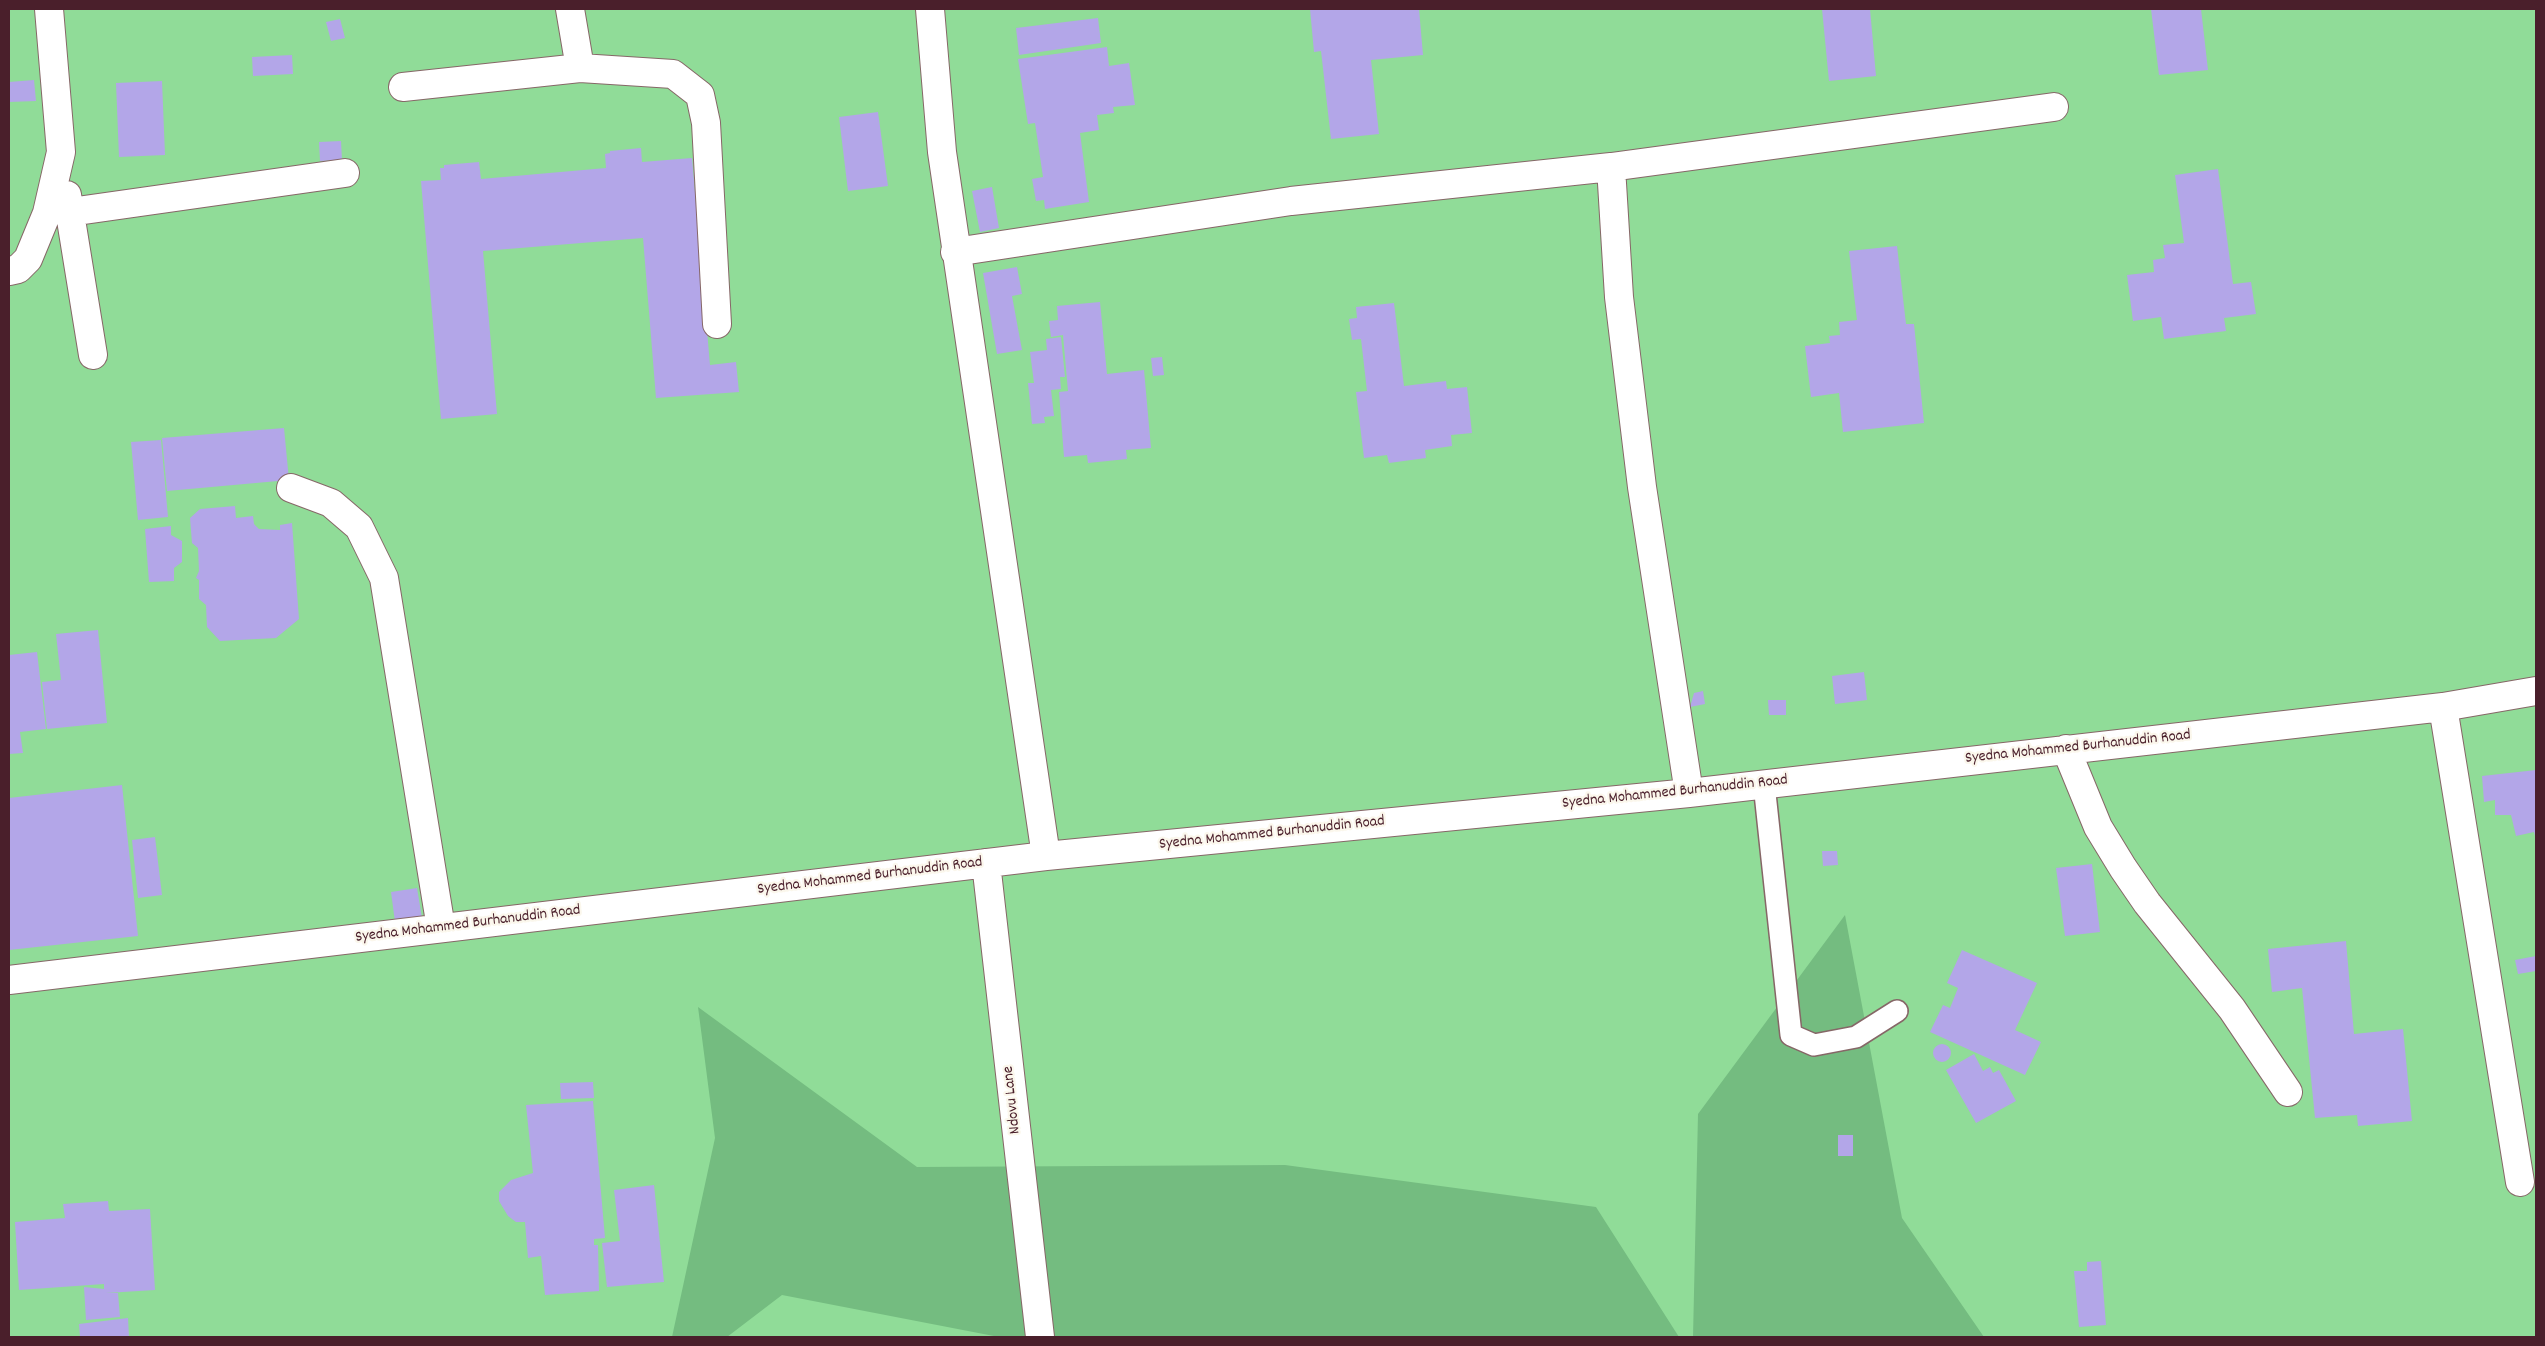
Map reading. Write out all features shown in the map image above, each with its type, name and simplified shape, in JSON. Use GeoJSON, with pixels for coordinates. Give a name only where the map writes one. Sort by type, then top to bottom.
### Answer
{"type":"FeatureCollection","features":[{"type":"Feature","properties":{"kind":"street"},"geometry":{"type":"LineString","coordinates":[[49,9],[61,152],[93,355]]}},
{"type":"Feature","properties":{"kind":"street"},"geometry":{"type":"LineString","coordinates":[[570,9],[580,68]]}},
{"type":"Feature","properties":{"kind":"street"},"geometry":{"type":"LineString","coordinates":[[930,9],[942,152],[955,252],[1046,856]]}},
{"type":"Feature","properties":{"kind":"street"},"geometry":{"type":"LineString","coordinates":[[403,86],[580,68],[673,74],[700,95],[706,123],[717,324]]}},
{"type":"Feature","properties":{"kind":"street"},"geometry":{"type":"LineString","coordinates":[[955,252],[1291,201],[1611,167],[2054,107]]}},
{"type":"Feature","properties":{"kind":"street"},"geometry":{"type":"LineString","coordinates":[[9,271],[18,269],[28,259],[47,213],[61,152]]}},
{"type":"Feature","properties":{"kind":"street"},"geometry":{"type":"LineString","coordinates":[[1611,167],[1623,335],[1642,487],[1689,792]]}},
{"type":"Feature","properties":{"kind":"street"},"geometry":{"type":"LineString","coordinates":[[70,212],[345,173]]}},
{"type":"Feature","properties":{"kind":"street"},"geometry":{"type":"LineString","coordinates":[[291,488],[331,503],[358,527],[384,578],[441,928]]}},
{"type":"Feature","properties":{"kind":"street","name":"Syedna Mohammed Burhanuddin Road"},"geometry":{"type":"LineString","coordinates":[[9,980],[1046,856],[1689,792],[2444,707],[2536,691]]}},
{"type":"Feature","properties":{"kind":"street"},"geometry":{"type":"LineString","coordinates":[[2444,707],[2520,1182]]}},
{"type":"Feature","properties":{"kind":"street"},"geometry":{"type":"LineString","coordinates":[[2066,749],[2098,827],[2123,868],[2147,903],[2232,1009],[2288,1092]]}},
{"type":"Feature","properties":{"kind":"street","name":"Ndovu Lane"},"geometry":{"type":"LineString","coordinates":[[986,863],[1040,1337]]}},
{"type":"Feature","properties":{"kind":"lane"},"geometry":{"type":"LineString","coordinates":[[1764,784],[1791,1036],[1814,1045],[1856,1038],[1897,1011]]}},
{"type":"Feature","properties":{"kind":"green space"},"geometry":{"type":"Polygon","coordinates":[[[9,9],[2536,9],[2536,1337],[9,1337],[9,9]]]}},
{"type":"Feature","properties":{"kind":"green space"},"geometry":{"type":"Polygon","coordinates":[[[1845,915],[1902,1218],[1984,1337],[1693,1337],[1698,1114],[1845,915]]]}},
{"type":"Feature","properties":{"kind":"green space"},"geometry":{"type":"Polygon","coordinates":[[[698,1007],[917,1167],[1285,1165],[1596,1207],[1679,1337],[999,1337],[782,1295],[727,1337],[672,1337],[715,1138],[698,1007]]]}},
{"type":"Feature","properties":{"kind":"building"},"geometry":{"type":"Polygon","coordinates":[[[1310,9],[1419,9],[1423,55],[1371,60],[1379,134],[1331,139],[1321,51],[1314,52],[1310,9]]]}},
{"type":"Feature","properties":{"kind":"building"},"geometry":{"type":"Polygon","coordinates":[[[1822,9],[1870,9],[1876,76],[1829,81],[1822,9]]]}},
{"type":"Feature","properties":{"kind":"building"},"geometry":{"type":"Polygon","coordinates":[[[2151,9],[2201,9],[2208,70],[2159,75],[2151,9]]]}},
{"type":"Feature","properties":{"kind":"building"},"geometry":{"type":"Polygon","coordinates":[[[1098,18],[1101,43],[1019,55],[1016,28],[1098,18]]]}},
{"type":"Feature","properties":{"kind":"building"},"geometry":{"type":"Polygon","coordinates":[[[340,19],[345,38],[331,41],[326,22],[340,19]]]}},
{"type":"Feature","properties":{"kind":"building"},"geometry":{"type":"Polygon","coordinates":[[[1107,47],[1109,66],[1129,63],[1135,105],[1113,107],[1114,113],[1097,115],[1099,130],[1080,133],[1089,202],[1045,209],[1044,200],[1036,201],[1032,179],[1043,177],[1035,123],[1028,124],[1018,59],[1107,47]]]}},
{"type":"Feature","properties":{"kind":"building"},"geometry":{"type":"Polygon","coordinates":[[[292,55],[293,74],[253,76],[252,57],[292,55]]]}},
{"type":"Feature","properties":{"kind":"building"},"geometry":{"type":"Polygon","coordinates":[[[34,80],[36,101],[9,102],[9,82],[34,80]]]}},
{"type":"Feature","properties":{"kind":"building"},"geometry":{"type":"Polygon","coordinates":[[[162,81],[165,155],[119,157],[116,83],[162,81]]]}},
{"type":"Feature","properties":{"kind":"building"},"geometry":{"type":"Polygon","coordinates":[[[878,112],[888,186],[848,191],[839,117],[878,112]]]}},
{"type":"Feature","properties":{"kind":"building"},"geometry":{"type":"Polygon","coordinates":[[[341,141],[342,160],[320,161],[319,142],[341,141]]]}},
{"type":"Feature","properties":{"kind":"building"},"geometry":{"type":"Polygon","coordinates":[[[641,148],[642,162],[692,158],[710,365],[736,362],[739,392],[656,398],[643,238],[483,251],[497,414],[441,419],[421,181],[441,180],[440,168],[444,168],[444,165],[479,162],[481,179],[606,168],[605,154],[610,153],[610,151],[641,148]]]}},
{"type":"Feature","properties":{"kind":"building"},"geometry":{"type":"Polygon","coordinates":[[[2218,169],[2233,284],[2251,282],[2256,314],[2224,318],[2226,331],[2164,339],[2161,317],[2133,321],[2127,275],[2154,272],[2153,260],[2165,258],[2163,245],[2184,243],[2175,175],[2218,169]]]}},
{"type":"Feature","properties":{"kind":"building"},"geometry":{"type":"Polygon","coordinates":[[[992,187],[999,228],[980,232],[972,191],[992,187]]]}},
{"type":"Feature","properties":{"kind":"building"},"geometry":{"type":"Polygon","coordinates":[[[1897,246],[1906,324],[1914,324],[1924,423],[1843,432],[1839,393],[1811,397],[1805,346],[1830,343],[1829,336],[1840,335],[1839,322],[1857,320],[1849,251],[1897,246]]]}},
{"type":"Feature","properties":{"kind":"building"},"geometry":{"type":"Polygon","coordinates":[[[1017,267],[1022,294],[1012,296],[1022,350],[997,354],[983,273],[1017,267]]]}},
{"type":"Feature","properties":{"kind":"building"},"geometry":{"type":"Polygon","coordinates":[[[1100,302],[1107,374],[1144,370],[1151,448],[1126,450],[1127,459],[1088,463],[1087,455],[1064,457],[1059,392],[1068,391],[1063,335],[1051,337],[1049,321],[1058,320],[1057,306],[1100,302]]]}},
{"type":"Feature","properties":{"kind":"building"},"geometry":{"type":"Polygon","coordinates":[[[1394,303],[1404,386],[1446,381],[1447,389],[1467,387],[1472,433],[1451,435],[1452,446],[1425,450],[1426,458],[1389,463],[1387,455],[1364,458],[1356,392],[1367,391],[1361,339],[1352,340],[1349,319],[1357,318],[1356,307],[1394,303]]]}},
{"type":"Feature","properties":{"kind":"building"},"geometry":{"type":"Polygon","coordinates":[[[1061,337],[1065,377],[1060,377],[1061,389],[1051,390],[1054,416],[1044,417],[1045,423],[1032,424],[1028,383],[1034,383],[1030,352],[1047,350],[1046,339],[1061,337]]]}},
{"type":"Feature","properties":{"kind":"building"},"geometry":{"type":"Polygon","coordinates":[[[1162,357],[1164,375],[1153,376],[1151,358],[1162,357]]]}},
{"type":"Feature","properties":{"kind":"building"},"geometry":{"type":"Polygon","coordinates":[[[284,428],[289,480],[167,491],[162,438],[284,428]]]}},
{"type":"Feature","properties":{"kind":"building"},"geometry":{"type":"Polygon","coordinates":[[[161,440],[168,517],[138,520],[131,442],[161,440]]]}},
{"type":"Feature","properties":{"kind":"building"},"geometry":{"type":"Polygon","coordinates":[[[235,506],[236,518],[253,516],[254,524],[259,529],[280,530],[280,525],[292,523],[299,619],[276,638],[220,641],[207,627],[206,605],[199,599],[199,580],[196,578],[199,571],[198,548],[192,543],[190,518],[200,509],[235,506]]]}},
{"type":"Feature","properties":{"kind":"building"},"geometry":{"type":"Polygon","coordinates":[[[171,526],[171,535],[182,541],[182,562],[174,568],[174,581],[149,582],[145,529],[171,526]]]}},
{"type":"Feature","properties":{"kind":"building"},"geometry":{"type":"Polygon","coordinates":[[[98,630],[107,723],[47,729],[42,682],[61,680],[56,634],[98,630]]]}},
{"type":"Feature","properties":{"kind":"building"},"geometry":{"type":"Polygon","coordinates":[[[37,652],[46,729],[20,732],[23,753],[9,754],[9,655],[37,652]]]}},
{"type":"Feature","properties":{"kind":"building"},"geometry":{"type":"Polygon","coordinates":[[[1864,672],[1867,700],[1835,704],[1832,676],[1864,672]]]}},
{"type":"Feature","properties":{"kind":"building"},"geometry":{"type":"Polygon","coordinates":[[[1703,691],[1705,704],[1690,707],[1694,693],[1703,691]]]}},
{"type":"Feature","properties":{"kind":"building"},"geometry":{"type":"Polygon","coordinates":[[[1768,700],[1786,700],[1786,715],[1769,715],[1768,700]]]}},
{"type":"Feature","properties":{"kind":"building"},"geometry":{"type":"Polygon","coordinates":[[[2536,770],[2536,840],[2534,832],[2516,836],[2511,815],[2495,815],[2495,800],[2484,802],[2482,776],[2536,770]]]}},
{"type":"Feature","properties":{"kind":"building"},"geometry":{"type":"Polygon","coordinates":[[[122,785],[138,936],[9,950],[9,798],[122,785]]]}},
{"type":"Feature","properties":{"kind":"building"},"geometry":{"type":"Polygon","coordinates":[[[155,837],[162,895],[138,898],[132,840],[155,837]]]}},
{"type":"Feature","properties":{"kind":"building"},"geometry":{"type":"Polygon","coordinates":[[[1822,851],[1837,851],[1838,865],[1823,866],[1822,851]]]}},
{"type":"Feature","properties":{"kind":"building"},"geometry":{"type":"Polygon","coordinates":[[[2092,864],[2100,932],[2065,936],[2056,868],[2092,864]]]}},
{"type":"Feature","properties":{"kind":"building"},"geometry":{"type":"Polygon","coordinates":[[[417,888],[422,918],[395,922],[391,892],[417,888]]]}},
{"type":"Feature","properties":{"kind":"building"},"geometry":{"type":"Polygon","coordinates":[[[2346,941],[2354,1034],[2403,1029],[2412,1121],[2358,1126],[2357,1115],[2315,1118],[2302,988],[2272,992],[2268,949],[2346,941]]]}},
{"type":"Feature","properties":{"kind":"building"},"geometry":{"type":"Polygon","coordinates":[[[1962,950],[2037,983],[2015,1030],[2041,1042],[2025,1075],[1930,1032],[1943,1005],[1950,1008],[1958,988],[1947,983],[1962,950]]]}},
{"type":"Feature","properties":{"kind":"building"},"geometry":{"type":"Polygon","coordinates":[[[2536,956],[2536,971],[2518,974],[2515,960],[2536,956]]]}},
{"type":"Feature","properties":{"kind":"building"},"geometry":{"type":"Polygon","coordinates":[[[1942,1044],[1948,1047],[1951,1053],[1948,1059],[1942,1062],[1936,1059],[1933,1053],[1936,1047],[1942,1044]]]}},
{"type":"Feature","properties":{"kind":"building"},"geometry":{"type":"Polygon","coordinates":[[[1974,1054],[1983,1071],[1990,1067],[1993,1073],[1999,1070],[2016,1101],[1976,1123],[1946,1070],[1974,1054]]]}},
{"type":"Feature","properties":{"kind":"building"},"geometry":{"type":"Polygon","coordinates":[[[593,1082],[594,1098],[561,1099],[560,1083],[593,1082]]]}},
{"type":"Feature","properties":{"kind":"building"},"geometry":{"type":"Polygon","coordinates":[[[593,1101],[605,1238],[594,1239],[594,1245],[598,1245],[599,1291],[545,1295],[541,1256],[528,1258],[525,1222],[516,1222],[508,1216],[499,1201],[499,1192],[511,1180],[533,1173],[526,1105],[593,1101]]]}},
{"type":"Feature","properties":{"kind":"building"},"geometry":{"type":"Polygon","coordinates":[[[1838,1135],[1853,1135],[1853,1156],[1838,1156],[1838,1135]]]}},
{"type":"Feature","properties":{"kind":"building"},"geometry":{"type":"Polygon","coordinates":[[[654,1185],[664,1282],[607,1287],[602,1243],[620,1241],[614,1190],[654,1185]]]}},
{"type":"Feature","properties":{"kind":"building"},"geometry":{"type":"Polygon","coordinates":[[[108,1201],[109,1211],[150,1209],[155,1290],[106,1293],[118,1293],[120,1317],[86,1320],[84,1287],[104,1289],[104,1284],[19,1290],[15,1222],[65,1218],[63,1204],[108,1201]]]}},
{"type":"Feature","properties":{"kind":"building"},"geometry":{"type":"Polygon","coordinates":[[[2101,1261],[2106,1325],[2079,1327],[2074,1271],[2087,1271],[2087,1262],[2101,1261]]]}},
{"type":"Feature","properties":{"kind":"building"},"geometry":{"type":"Polygon","coordinates":[[[128,1318],[129,1337],[80,1337],[79,1324],[128,1318]]]}}]}
